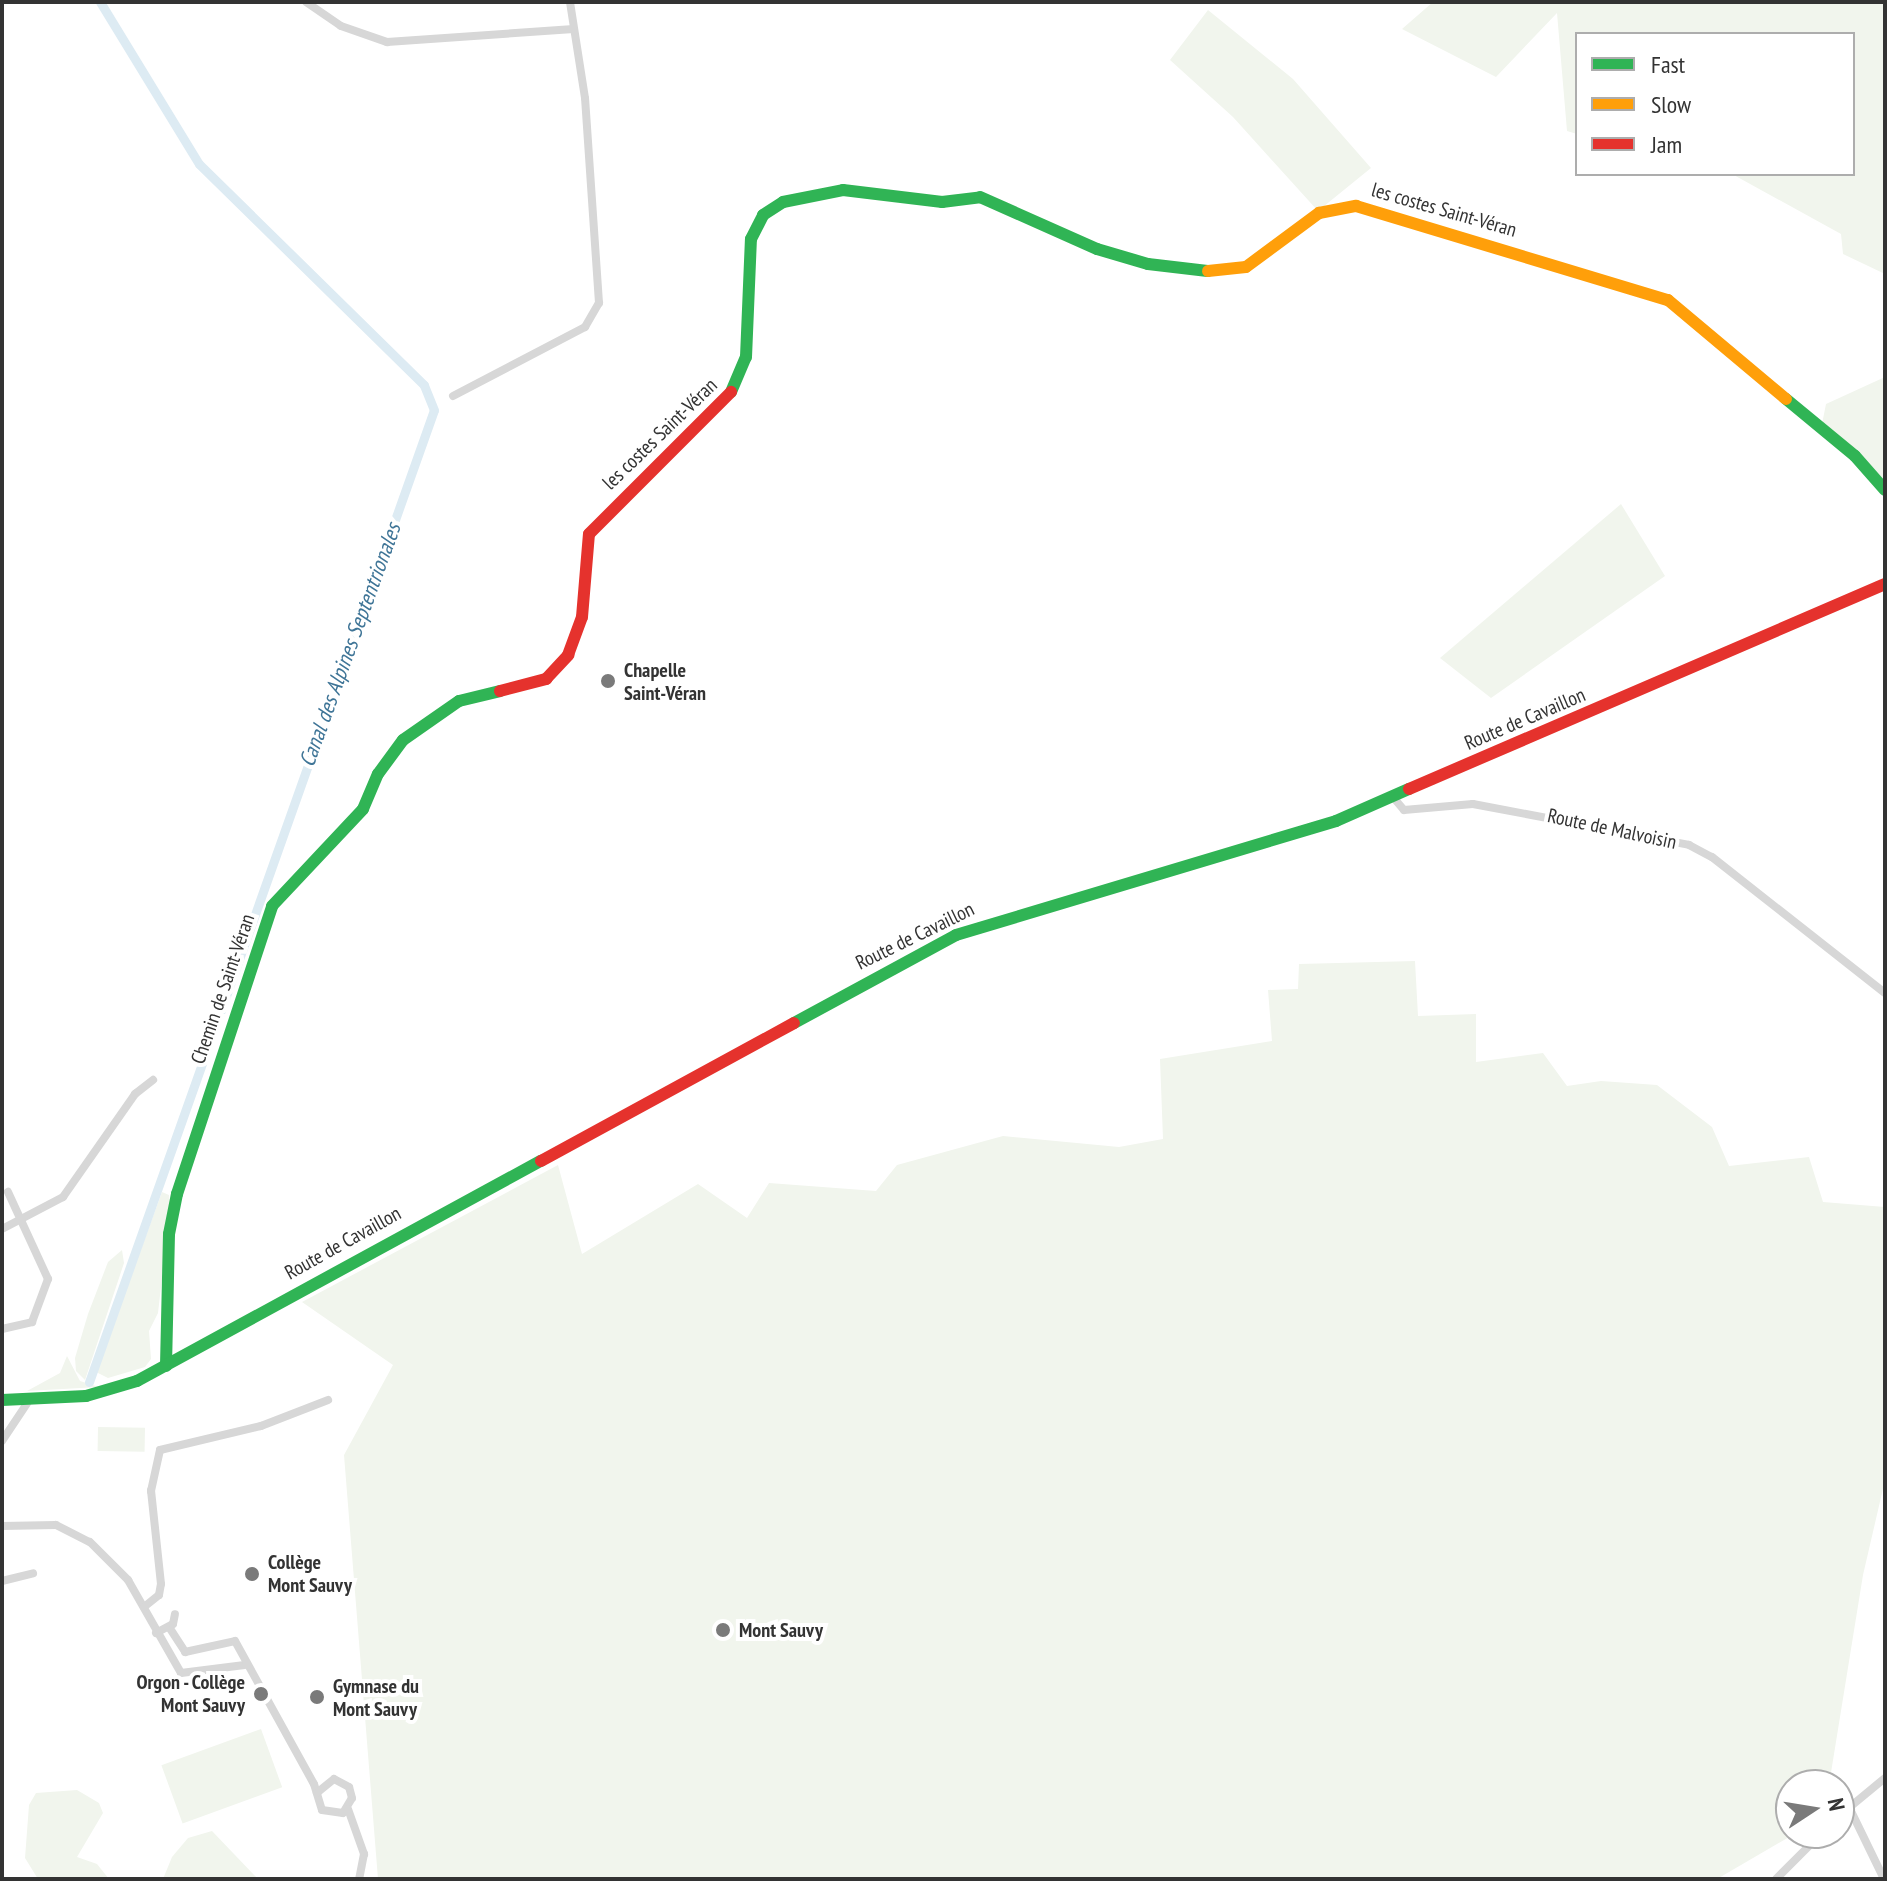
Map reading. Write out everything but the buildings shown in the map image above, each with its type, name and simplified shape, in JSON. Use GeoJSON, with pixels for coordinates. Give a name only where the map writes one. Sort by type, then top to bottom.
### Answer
{"type":"FeatureCollection","features":[{"type":"Feature","properties":{"kind":"street"},"geometry":{"type":"LineString","coordinates":[[306,2],[341,26],[387,42],[574,29]]}},
{"type":"Feature","properties":{"kind":"street"},"geometry":{"type":"LineString","coordinates":[[453,396],[585,327],[599,303],[585,98],[570,2]]}},
{"type":"Feature","properties":{"kind":"street","name":"les costes Saint-Véran"},"geometry":{"type":"LineString","coordinates":[[589,534],[738,385],[746,357],[751,239],[763,215],[783,202],[843,190],[942,202],[980,197],[1097,249],[1148,264],[1225,273],[1246,267],[1319,213],[1356,206],[1392,214],[1668,300],[1855,456],[1885,490]]}},
{"type":"Feature","properties":{"kind":"street","name":"Chemin de Saint-Véran"},"geometry":{"type":"LineString","coordinates":[[166,1366],[169,1234],[177,1194],[272,906],[363,809],[378,774],[403,740],[459,701],[531,684],[558,668],[582,617],[589,534]]}},
{"type":"Feature","properties":{"kind":"street","name":"Route de Cavaillon"},"geometry":{"type":"LineString","coordinates":[[2,1400],[104,1393],[166,1366],[956,935],[1289,837],[1393,797],[1885,584]]}},
{"type":"Feature","properties":{"kind":"street","name":"Route de Malvoisin"},"geometry":{"type":"LineString","coordinates":[[1393,797],[1404,810],[1473,804],[1689,845],[1712,857],[1885,993]]}},
{"type":"Feature","properties":{"kind":"street"},"geometry":{"type":"LineString","coordinates":[[2,1229],[63,1197],[135,1094],[153,1080]]}},
{"type":"Feature","properties":{"kind":"street"},"geometry":{"type":"LineString","coordinates":[[2,1329],[32,1322],[47,1286],[44,1268],[8,1192]]}},
{"type":"Feature","properties":{"kind":"street"},"geometry":{"type":"LineString","coordinates":[[2,1441],[30,1399]]}},
{"type":"Feature","properties":{"kind":"street"},"geometry":{"type":"LineString","coordinates":[[144,1607],[159,1595],[161,1584],[151,1491],[160,1450],[261,1426],[328,1400]]}},
{"type":"Feature","properties":{"kind":"street"},"geometry":{"type":"LineString","coordinates":[[2,1526],[56,1525],[90,1542],[128,1580],[181,1673],[244,1665]]}},
{"type":"Feature","properties":{"kind":"street"},"geometry":{"type":"LineString","coordinates":[[2,1581],[33,1573]]}},
{"type":"Feature","properties":{"kind":"street"},"geometry":{"type":"LineString","coordinates":[[156,1633],[169,1627],[175,1614]]}},
{"type":"Feature","properties":{"kind":"street"},"geometry":{"type":"LineString","coordinates":[[169,1627],[185,1652],[235,1641],[244,1665],[308,1775],[326,1813],[348,1809]]}},
{"type":"Feature","properties":{"kind":"street"},"geometry":{"type":"LineString","coordinates":[[308,1775],[323,1783]]}},
{"type":"Feature","properties":{"kind":"street"},"geometry":{"type":"LineString","coordinates":[[1855,1802],[1885,1778]]}},
{"type":"Feature","properties":{"kind":"street"},"geometry":{"type":"LineString","coordinates":[[317,1793],[323,1783],[334,1779],[349,1787],[348,1809],[364,1854],[359,1879]]}},
{"type":"Feature","properties":{"kind":"street"},"geometry":{"type":"LineString","coordinates":[[1855,1819],[1884,1879]]}},
{"type":"Feature","properties":{"kind":"street"},"geometry":{"type":"LineString","coordinates":[[1776,1879],[1806,1849]]}},
{"type":"Feature","properties":{"kind":"shaded area"},"geometry":{"type":"Polygon","coordinates":[[[1433,2],[1885,2],[1885,274],[1843,254],[1841,234],[1736,176],[1855,176],[1855,32],[1575,32],[1575,133],[1567,131],[1557,13],[1496,77],[1402,29],[1433,2]]]}},
{"type":"Feature","properties":{"kind":"shaded area"},"geometry":{"type":"Polygon","coordinates":[[[1208,10],[1293,79],[1371,168],[1318,211],[1233,117],[1170,60],[1208,10]]]}},
{"type":"Feature","properties":{"kind":"shaded area"},"geometry":{"type":"Polygon","coordinates":[[[1885,377],[1885,482],[1822,424],[1826,404],[1885,377]]]}},
{"type":"Feature","properties":{"kind":"shaded area"},"geometry":{"type":"Polygon","coordinates":[[[1621,504],[1665,576],[1491,698],[1440,658],[1621,504]]]}},
{"type":"Feature","properties":{"kind":"shaded area"},"geometry":{"type":"Polygon","coordinates":[[[1415,961],[1418,1016],[1476,1014],[1476,1062],[1543,1053],[1567,1086],[1601,1081],[1657,1085],[1712,1127],[1729,1166],[1809,1157],[1823,1202],[1885,1207],[1885,1480],[1863,1575],[1832,1769],[1775,1769],[1775,1845],[1717,1879],[378,1879],[344,1455],[393,1365],[302,1302],[558,1165],[582,1254],[698,1184],[747,1218],[769,1183],[876,1191],[897,1165],[1003,1136],[1119,1147],[1163,1139],[1160,1059],[1272,1041],[1268,990],[1298,989],[1299,964],[1415,961]]]}},
{"type":"Feature","properties":{"kind":"shaded area"},"geometry":{"type":"Polygon","coordinates":[[[162,1192],[169,1195],[170,1209],[158,1313],[149,1331],[151,1359],[145,1367],[108,1378],[96,1372],[162,1192]]]}},
{"type":"Feature","properties":{"kind":"shaded area"},"geometry":{"type":"Polygon","coordinates":[[[122,1250],[124,1263],[85,1380],[76,1371],[75,1358],[108,1262],[122,1250]]]}},
{"type":"Feature","properties":{"kind":"shaded area"},"geometry":{"type":"Polygon","coordinates":[[[67,1356],[80,1381],[99,1387],[27,1391],[60,1373],[67,1356]]]}},
{"type":"Feature","properties":{"kind":"shaded area"},"geometry":{"type":"Polygon","coordinates":[[[98,1427],[145,1428],[145,1452],[98,1451],[98,1427]]]}},
{"type":"Feature","properties":{"kind":"shaded area"},"geometry":{"type":"Polygon","coordinates":[[[261,1729],[282,1787],[183,1824],[161,1765],[261,1729]]]}},
{"type":"Feature","properties":{"kind":"shaded area"},"geometry":{"type":"Polygon","coordinates":[[[77,1790],[99,1803],[103,1813],[77,1857],[97,1864],[109,1879],[38,1879],[25,1858],[29,1805],[36,1793],[77,1790]]]}},
{"type":"Feature","properties":{"kind":"shaded area"},"geometry":{"type":"Polygon","coordinates":[[[212,1831],[258,1879],[163,1879],[172,1857],[188,1838],[212,1831]]]}},
{"type":"Feature","properties":{"kind":"waterway","name":"Canal des Alpines Septentrionales"},"geometry":{"type":"LineString","coordinates":[[89,1382],[434,410],[424,385],[199,164],[100,2]]}},
{"type":"Feature","properties":{"kind":"traffic: fast"},"geometry":{"type":"LineString","coordinates":[[731,392],[746,357],[751,239],[763,215],[783,202],[843,190],[942,202],[980,197],[1097,249],[1148,264],[1208,271]]}},
{"type":"Feature","properties":{"kind":"traffic: fast"},"geometry":{"type":"LineString","coordinates":[[1786,399],[1855,456],[1885,490]]}},
{"type":"Feature","properties":{"kind":"traffic: fast"},"geometry":{"type":"LineString","coordinates":[[166,1366],[169,1234],[177,1194],[272,906],[363,809],[378,774],[403,740],[459,701],[500,691]]}},
{"type":"Feature","properties":{"kind":"traffic: fast"},"geometry":{"type":"LineString","coordinates":[[794,1023],[956,935],[1336,821],[1409,789]]}},
{"type":"Feature","properties":{"kind":"traffic: fast"},"geometry":{"type":"LineString","coordinates":[[2,1400],[86,1396],[137,1381],[541,1161]]}},
{"type":"Feature","properties":{"kind":"traffic: slow"},"geometry":{"type":"LineString","coordinates":[[1208,271],[1246,267],[1319,213],[1356,206],[1668,300],[1786,399]]}},
{"type":"Feature","properties":{"kind":"traffic: jam"},"geometry":{"type":"LineString","coordinates":[[500,691],[546,679],[568,655],[582,617],[589,534],[731,392]]}},
{"type":"Feature","properties":{"kind":"traffic: jam"},"geometry":{"type":"LineString","coordinates":[[1409,789],[1885,584]]}},
{"type":"Feature","properties":{"kind":"traffic: jam"},"geometry":{"type":"LineString","coordinates":[[541,1161],[794,1023]]}},
{"type":"Feature","properties":{"kind":"place","name":"Chapelle Saint-Véran"},"geometry":{"type":"Point","coordinates":[608,681]}},
{"type":"Feature","properties":{"kind":"place","name":"Collège Mont Sauvy"},"geometry":{"type":"Point","coordinates":[252,1574]}},
{"type":"Feature","properties":{"kind":"place","name":"Mont Sauvy"},"geometry":{"type":"Point","coordinates":[723,1630]}},
{"type":"Feature","properties":{"kind":"place","name":"Orgon - Collège Mont Sauvy"},"geometry":{"type":"Point","coordinates":[261,1694]}},
{"type":"Feature","properties":{"kind":"place","name":"Gymnase du Mont Sauvy"},"geometry":{"type":"Point","coordinates":[317,1697]}}]}
